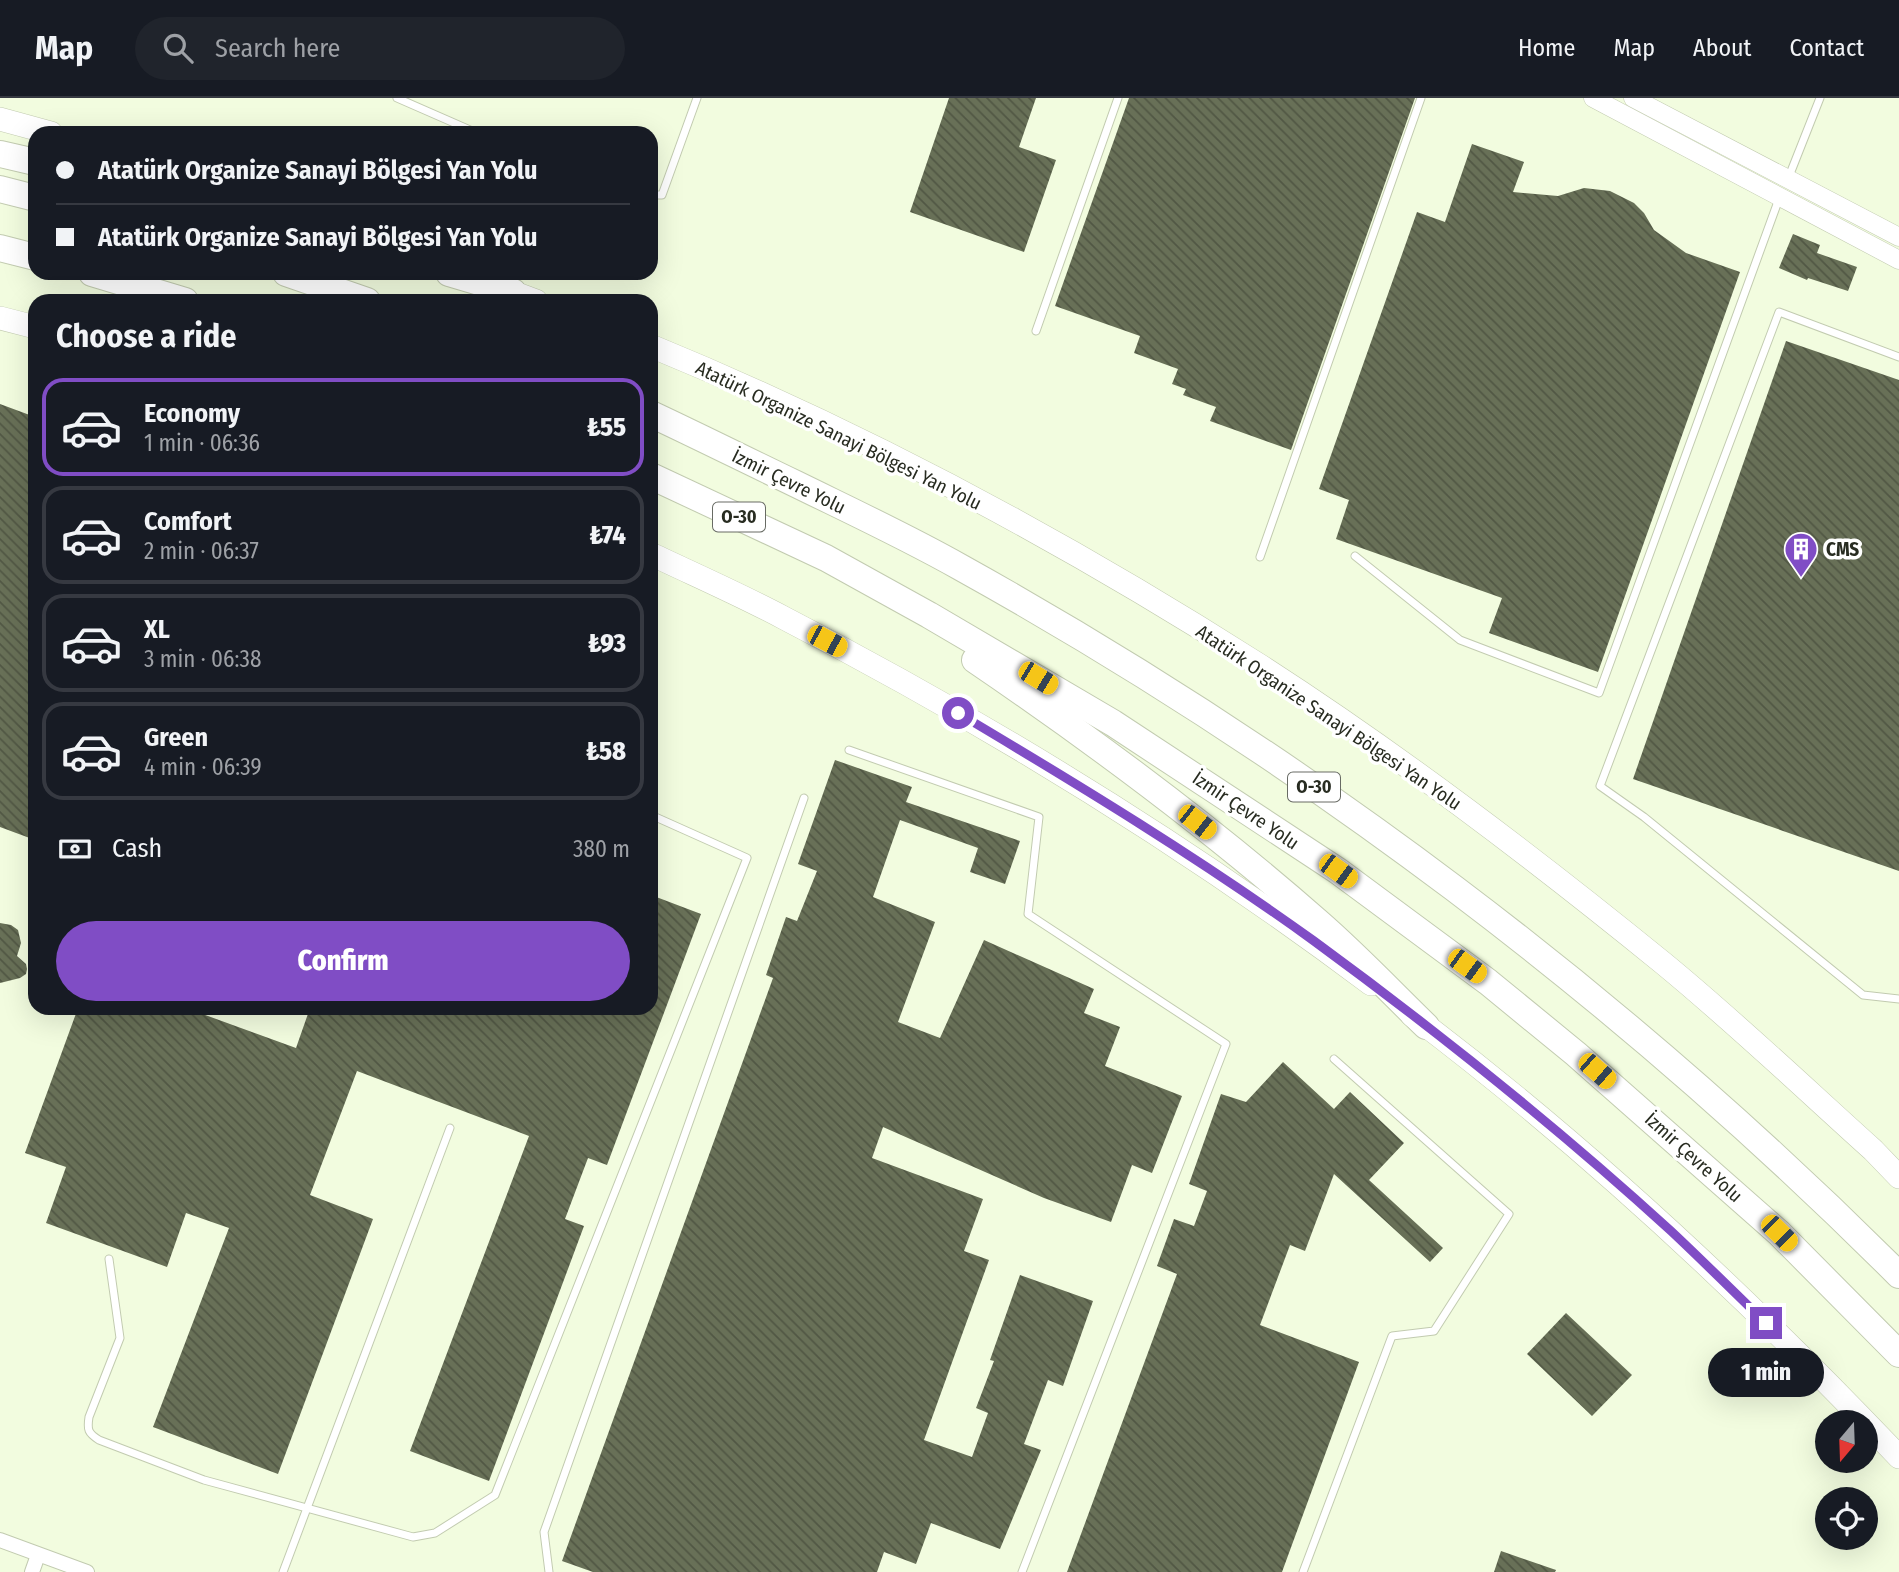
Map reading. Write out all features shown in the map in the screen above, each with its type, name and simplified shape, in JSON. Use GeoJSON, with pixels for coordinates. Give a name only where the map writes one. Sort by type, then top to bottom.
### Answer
{"type":"FeatureCollection","features":[{"type":"Feature","properties":{"kind":"highway"},"geometry":{"type":"LineString","coordinates":[[0,154],[28,160]]}},
{"type":"Feature","properties":{"kind":"highway"},"geometry":{"type":"LineString","coordinates":[[0,189],[28,196]]}},
{"type":"Feature","properties":{"kind":"highway"},"geometry":{"type":"LineString","coordinates":[[0,248],[28,255]]}},
{"type":"Feature","properties":{"kind":"highway"},"geometry":{"type":"LineString","coordinates":[[116,280],[162,294]]}},
{"type":"Feature","properties":{"kind":"highway"},"geometry":{"type":"LineString","coordinates":[[306,280],[347,294]]}},
{"type":"Feature","properties":{"kind":"highway"},"geometry":{"type":"LineString","coordinates":[[471,280],[516,294]]}},
{"type":"Feature","properties":{"kind":"highway","name":"İzmir Çevre Yolu"},"geometry":{"type":"LineString","coordinates":[[658,417],[957,565],[1148,677],[1361,819],[1522,939],[1691,1078],[1817,1193],[1899,1275]]}},
{"type":"Feature","properties":{"kind":"highway","name":"İzmir Çevre Yolu"},"geometry":{"type":"LineString","coordinates":[[658,480],[826,558],[965,636],[1113,723],[1338,871],[1488,982],[1657,1124],[1769,1224],[1899,1354]]}},
{"type":"Feature","properties":{"kind":"highway"},"geometry":{"type":"LineString","coordinates":[[826,558],[1087,736],[1320,923],[1426,1026]]}},
{"type":"Feature","properties":{"kind":"main road"},"geometry":{"type":"LineString","coordinates":[[0,118],[28,126]]}},
{"type":"Feature","properties":{"kind":"main road"},"geometry":{"type":"LineString","coordinates":[[481,280],[517,294]]}},
{"type":"Feature","properties":{"kind":"main road"},"geometry":{"type":"LineString","coordinates":[[0,318],[28,325]]}},
{"type":"Feature","properties":{"kind":"main road","name":"Atatürk Organize Sanayi Bölgesi Yan Yolu"},"geometry":{"type":"LineString","coordinates":[[658,349],[750,387],[988,506],[1128,585],[1260,666],[1422,777],[1664,964],[1863,1141],[1899,1177]]}},
{"type":"Feature","properties":{"kind":"main road"},"geometry":{"type":"LineString","coordinates":[[658,557],[783,618],[935,699],[1116,807],[1312,940],[1426,1026],[1553,1128],[1672,1232],[1841,1396],[1899,1457]]}},
{"type":"Feature","properties":{"kind":"street"},"geometry":{"type":"LineString","coordinates":[[1593,98],[1899,260]]}},
{"type":"Feature","properties":{"kind":"street"},"geometry":{"type":"LineString","coordinates":[[1633,98],[1899,237]]}},
{"type":"Feature","properties":{"kind":"street"},"geometry":{"type":"LineString","coordinates":[[0,1540],[86,1572]]}},
{"type":"Feature","properties":{"kind":"street"},"geometry":{"type":"LineString","coordinates":[[32,1572],[38,1555]]}},
{"type":"Feature","properties":{"kind":"lane"},"geometry":{"type":"LineString","coordinates":[[397,98],[461,126]]}},
{"type":"Feature","properties":{"kind":"lane"},"geometry":{"type":"LineString","coordinates":[[658,195],[662,195],[697,98]]}},
{"type":"Feature","properties":{"kind":"lane"},"geometry":{"type":"LineString","coordinates":[[1036,331],[1118,98]]}},
{"type":"Feature","properties":{"kind":"lane"},"geometry":{"type":"LineString","coordinates":[[1260,557],[1421,98]]}},
{"type":"Feature","properties":{"kind":"lane"},"geometry":{"type":"LineString","coordinates":[[1355,556],[1460,640],[1599,693],[1780,196],[1820,98]]}},
{"type":"Feature","properties":{"kind":"lane"},"geometry":{"type":"LineString","coordinates":[[1899,357],[1779,313],[1600,786],[1644,817],[1863,995],[1899,999]]}},
{"type":"Feature","properties":{"kind":"lane"},"geometry":{"type":"LineString","coordinates":[[849,750],[1039,817],[1028,914],[1226,1044],[1022,1572]]}},
{"type":"Feature","properties":{"kind":"lane"},"geometry":{"type":"LineString","coordinates":[[548,1572],[544,1532],[804,798]]}},
{"type":"Feature","properties":{"kind":"lane"},"geometry":{"type":"LineString","coordinates":[[109,1259],[120,1338],[89,1417],[89,1434],[204,1480],[413,1537],[435,1533],[495,1495],[747,858],[658,818]]}},
{"type":"Feature","properties":{"kind":"lane"},"geometry":{"type":"LineString","coordinates":[[1303,1572],[1392,1336],[1434,1331],[1509,1214],[1334,1059]]}},
{"type":"Feature","properties":{"kind":"lane"},"geometry":{"type":"LineString","coordinates":[[284,1572],[450,1128]]}},
{"type":"Feature","properties":{"kind":"building"},"geometry":{"type":"Polygon","coordinates":[[[949,98],[1036,98],[1019,147],[1056,160],[1024,252],[910,212],[949,98]]]}},
{"type":"Feature","properties":{"kind":"building"},"geometry":{"type":"Polygon","coordinates":[[[1129,98],[1415,98],[1291,450],[1210,421],[1216,407],[1183,395],[1186,389],[1172,384],[1178,369],[1134,353],[1140,336],[1055,306],[1129,98]]]}},
{"type":"Feature","properties":{"kind":"building"},"geometry":{"type":"Polygon","coordinates":[[[1472,144],[1524,162],[1513,192],[1558,196],[1584,188],[1610,191],[1634,203],[1654,230],[1686,253],[1740,272],[1598,672],[1489,633],[1502,598],[1336,539],[1349,500],[1319,489],[1417,212],[1445,222],[1472,144]]]}},
{"type":"Feature","properties":{"kind":"building"},"geometry":{"type":"Polygon","coordinates":[[[1793,234],[1820,245],[1817,253],[1857,267],[1848,291],[1808,278],[1807,280],[1779,268],[1793,234]]]}},
{"type":"Feature","properties":{"kind":"building","name":"CMS"},"geometry":{"type":"Polygon","coordinates":[[[1786,341],[1899,380],[1899,871],[1633,779],[1786,341]]]}},
{"type":"Feature","properties":{"kind":"building"},"geometry":{"type":"Polygon","coordinates":[[[0,404],[28,414],[28,837],[0,827],[0,404]]]}},
{"type":"Feature","properties":{"kind":"building"},"geometry":{"type":"Polygon","coordinates":[[[835,760],[912,787],[906,802],[1020,841],[1005,884],[970,872],[978,848],[900,820],[873,897],[935,922],[898,1022],[940,1038],[984,940],[1094,989],[1084,1013],[1120,1027],[1105,1066],[1182,1096],[1152,1173],[1132,1165],[1111,1222],[1044,1198],[883,1127],[872,1158],[983,1199],[964,1251],[989,1260],[924,1440],[972,1457],[988,1413],[976,1408],[994,1361],[990,1360],[1020,1275],[1093,1301],[1063,1386],[1048,1380],[1024,1444],[1041,1450],[1000,1549],[931,1523],[916,1564],[884,1552],[877,1572],[593,1572],[562,1561],[773,978],[766,975],[786,917],[797,921],[817,871],[798,864],[835,760]]]}},
{"type":"Feature","properties":{"kind":"building"},"geometry":{"type":"Polygon","coordinates":[[[658,898],[701,914],[607,1165],[588,1158],[565,1219],[584,1226],[489,1481],[410,1451],[529,1136],[357,1071],[310,1195],[373,1219],[278,1474],[153,1427],[229,1228],[186,1213],[167,1267],[46,1223],[66,1167],[25,1153],[75,1015],[205,1015],[296,1048],[308,1015],[658,1015],[658,898]]]}},
{"type":"Feature","properties":{"kind":"building"},"geometry":{"type":"Polygon","coordinates":[[[0,923],[11,925],[18,930],[21,943],[17,956],[26,964],[27,969],[26,974],[20,978],[0,983],[0,923]]]}},
{"type":"Feature","properties":{"kind":"building"},"geometry":{"type":"Polygon","coordinates":[[[1283,1062],[1334,1109],[1350,1092],[1404,1143],[1369,1180],[1443,1248],[1430,1262],[1334,1174],[1305,1251],[1290,1245],[1260,1325],[1359,1362],[1282,1572],[1067,1572],[1177,1274],[1157,1266],[1174,1219],[1194,1226],[1207,1191],[1189,1184],[1221,1094],[1246,1102],[1283,1062]]]}},
{"type":"Feature","properties":{"kind":"building"},"geometry":{"type":"Polygon","coordinates":[[[1566,1313],[1632,1375],[1592,1416],[1527,1354],[1566,1313]]]}},
{"type":"Feature","properties":{"kind":"building"},"geometry":{"type":"Polygon","coordinates":[[[1501,1551],[1556,1570],[1494,1572],[1501,1551]]]}},
{"type":"Feature","properties":{"kind":"place","name":"CMS"},"geometry":{"type":"Point","coordinates":[1801,579]}},
{"type":"Feature","properties":{"kind":"route"},"geometry":{"type":"LineString","coordinates":[[958,713],[1137,821],[1312,940],[1426,1026],[1553,1128],[1672,1232],[1766,1323]]}}]}
